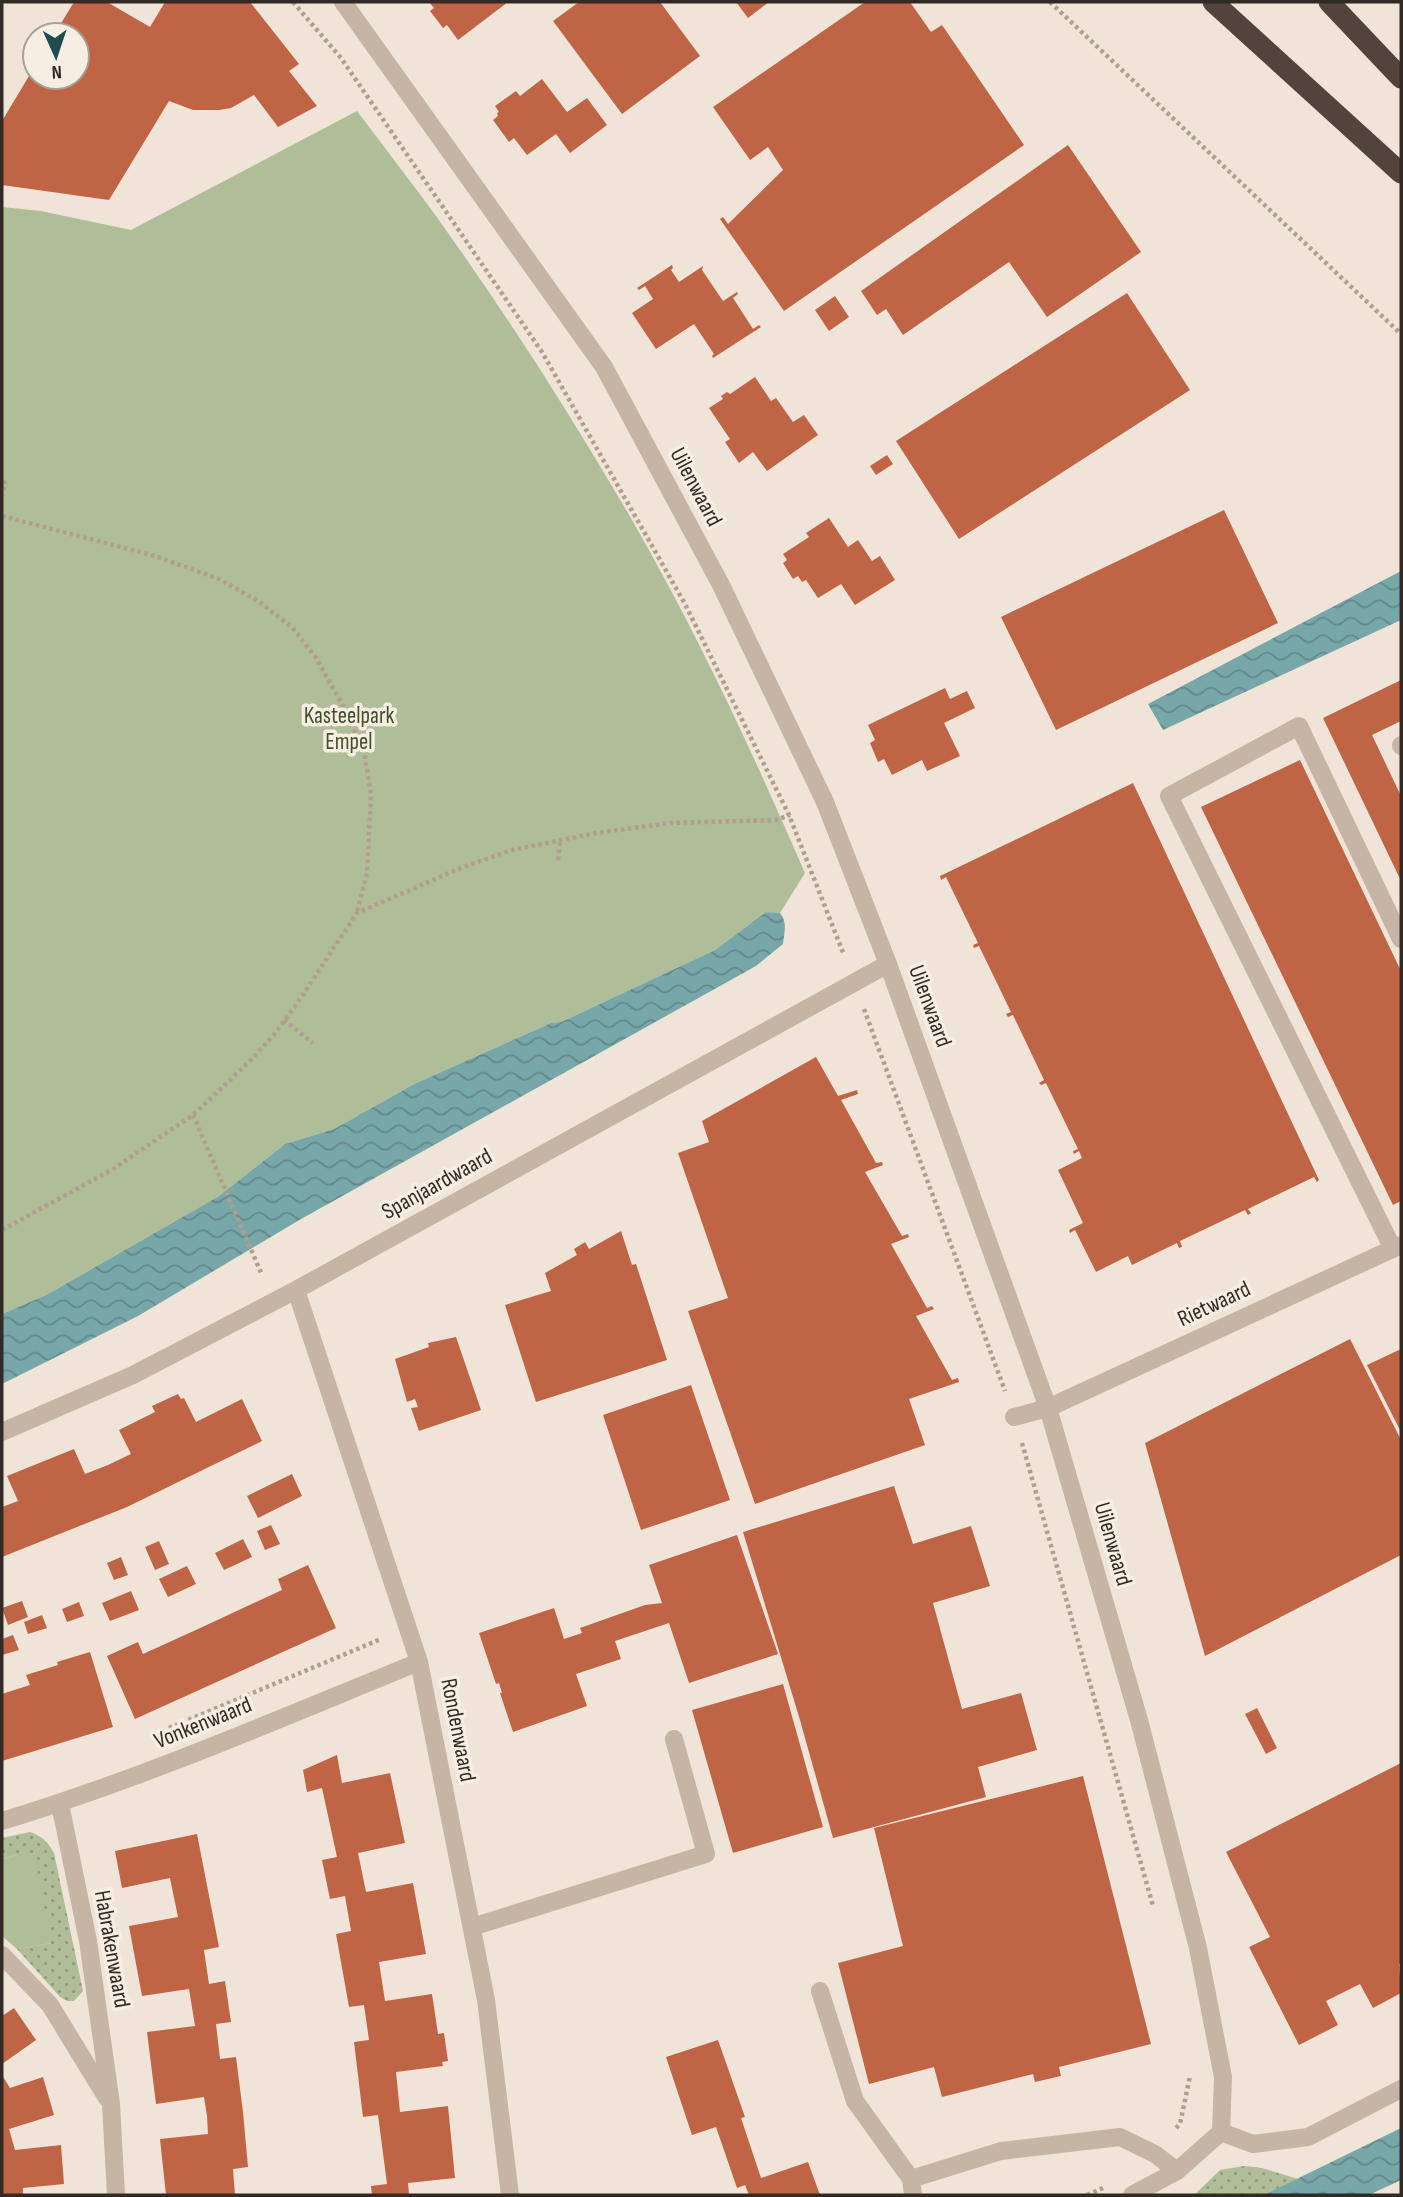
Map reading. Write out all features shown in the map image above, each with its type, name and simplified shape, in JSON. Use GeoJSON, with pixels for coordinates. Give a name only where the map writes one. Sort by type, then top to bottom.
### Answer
{"type":"FeatureCollection","features":[{"type":"Feature","properties":{"kind":"highway"},"geometry":{"type":"LineString","coordinates":[[1213,2],[1401,173]]}},
{"type":"Feature","properties":{"kind":"highway"},"geometry":{"type":"LineString","coordinates":[[1329,2],[1401,78]]}},
{"type":"Feature","properties":{"kind":"street","name":"Uilenwaard"},"geometry":{"type":"LineString","coordinates":[[343,2],[604,367],[721,585],[825,802],[888,964],[1048,1408],[1139,1720],[1198,1948],[1223,2077],[1221,2132]]}},
{"type":"Feature","properties":{"kind":"street"},"geometry":{"type":"LineString","coordinates":[[1397,1247],[1169,796],[1299,726],[1401,939]]}},
{"type":"Feature","properties":{"kind":"street","name":"Spanjaardwaard"},"geometry":{"type":"LineString","coordinates":[[2,1432],[133,1375],[296,1290],[888,964]]}},
{"type":"Feature","properties":{"kind":"street","name":"Rietwaard"},"geometry":{"type":"LineString","coordinates":[[1014,1418],[1048,1408],[1397,1247]]}},
{"type":"Feature","properties":{"kind":"street","name":"Rondenwaard"},"geometry":{"type":"LineString","coordinates":[[296,1290],[419,1662],[486,2000],[510,2195]]}},
{"type":"Feature","properties":{"kind":"street","name":"Vonkenwaard"},"geometry":{"type":"LineString","coordinates":[[2,1821],[60,1804],[194,1754],[419,1662]]}},
{"type":"Feature","properties":{"kind":"street"},"geometry":{"type":"LineString","coordinates":[[472,1927],[706,1854],[674,1739]]}},
{"type":"Feature","properties":{"kind":"street","name":"Habrakenwaard"},"geometry":{"type":"LineString","coordinates":[[60,1804],[88,1941],[111,2104],[116,2195]]}},
{"type":"Feature","properties":{"kind":"street","name":"Habrakenwaard"},"geometry":{"type":"LineString","coordinates":[[2,1955],[50,2005],[111,2104]]}},
{"type":"Feature","properties":{"kind":"street"},"geometry":{"type":"LineString","coordinates":[[820,1991],[855,2101],[912,2187],[1001,2151],[1120,2137],[1155,2154],[1177,2171]]}},
{"type":"Feature","properties":{"kind":"street"},"geometry":{"type":"LineString","coordinates":[[1132,2195],[1177,2171],[1221,2132],[1253,2144],[1308,2137],[1401,2089]]}},
{"type":"Feature","properties":{"kind":"path"},"geometry":{"type":"LineString","coordinates":[[293,2],[341,58],[542,352],[685,604],[789,815],[855,983],[1014,1418],[1154,1908]]}},
{"type":"Feature","properties":{"kind":"path"},"geometry":{"type":"LineString","coordinates":[[1050,2],[1401,334]]}},
{"type":"Feature","properties":{"kind":"path"},"geometry":{"type":"LineString","coordinates":[[2,496],[3,482]]}},
{"type":"Feature","properties":{"kind":"path"},"geometry":{"type":"LineString","coordinates":[[2,516],[155,556],[219,579],[258,601],[292,628],[316,657],[345,709],[363,752],[371,794],[367,873],[357,913],[284,1020],[246,1065],[193,1115],[113,1170],[2,1230]]}},
{"type":"Feature","properties":{"kind":"path"},"geometry":{"type":"LineString","coordinates":[[357,913],[463,867],[512,850],[670,823],[776,820],[825,802]]}},
{"type":"Feature","properties":{"kind":"path"},"geometry":{"type":"LineString","coordinates":[[558,860],[560,841]]}},
{"type":"Feature","properties":{"kind":"path"},"geometry":{"type":"LineString","coordinates":[[284,1020],[313,1043]]}},
{"type":"Feature","properties":{"kind":"path"},"geometry":{"type":"LineString","coordinates":[[193,1115],[273,1300]]}},
{"type":"Feature","properties":{"kind":"path"},"geometry":{"type":"LineString","coordinates":[[167,1728],[408,1629]]}},
{"type":"Feature","properties":{"kind":"path"},"geometry":{"type":"LineString","coordinates":[[1155,2154],[1180,2124],[1192,2066]]}},
{"type":"Feature","properties":{"kind":"path"},"geometry":{"type":"LineString","coordinates":[[1087,2195],[1109,2185]]}},
{"type":"Feature","properties":{"kind":"green space","name":"Kasteelpark Empel"},"geometry":{"type":"Polygon","coordinates":[[[357,111],[502,311],[632,520],[723,694],[805,873],[780,913],[766,912],[715,950],[561,1022],[551,1023],[416,1083],[334,1129],[285,1144],[219,1196],[48,1294],[2,1314],[2,207],[41,211],[131,230],[357,111]]]}},
{"type":"Feature","properties":{"kind":"green space"},"geometry":{"type":"Polygon","coordinates":[[[30,1832],[44,1840],[54,1853],[83,1991],[74,2001],[60,1997],[17,1949],[51,1943],[17,1855],[2,1859],[2,1838],[30,1832]]]}},
{"type":"Feature","properties":{"kind":"green space"},"geometry":{"type":"Polygon","coordinates":[[[17,1855],[31,1857],[37,1869],[51,1943],[17,1949],[2,1936],[2,1859],[17,1855]]]}},
{"type":"Feature","properties":{"kind":"green space"},"geometry":{"type":"Polygon","coordinates":[[[1244,2166],[1262,2168],[1298,2179],[1264,2195],[1194,2195],[1220,2170],[1244,2166]]]}},
{"type":"Feature","properties":{"kind":"water"},"geometry":{"type":"Polygon","coordinates":[[[1401,571],[1401,620],[1163,730],[1148,704],[1401,571]]]}},
{"type":"Feature","properties":{"kind":"water"},"geometry":{"type":"Polygon","coordinates":[[[766,912],[780,913],[785,928],[783,944],[756,966],[301,1219],[138,1316],[2,1384],[2,1314],[48,1294],[219,1196],[285,1144],[334,1129],[416,1083],[551,1023],[561,1022],[715,950],[766,912]]]}},
{"type":"Feature","properties":{"kind":"water"},"geometry":{"type":"Polygon","coordinates":[[[1401,2128],[1401,2180],[1369,2195],[1264,2195],[1401,2128]]]}},
{"type":"Feature","properties":{"kind":"building"},"geometry":{"type":"Polygon","coordinates":[[[74,2],[107,2],[150,27],[165,2],[250,2],[299,64],[289,71],[317,106],[278,127],[254,95],[231,108],[219,110],[193,110],[169,101],[109,200],[2,185],[2,121],[21,89],[91,91],[91,21],[62,21],[74,2]]]}},
{"type":"Feature","properties":{"kind":"building"},"geometry":{"type":"Polygon","coordinates":[[[429,2],[508,2],[458,40],[447,25],[443,28],[430,11],[434,8],[429,2]]]}},
{"type":"Feature","properties":{"kind":"building"},"geometry":{"type":"Polygon","coordinates":[[[579,2],[660,2],[700,56],[622,114],[553,21],[579,2]]]}},
{"type":"Feature","properties":{"kind":"building"},"geometry":{"type":"Polygon","coordinates":[[[736,2],[769,2],[748,18],[736,2]]]}},
{"type":"Feature","properties":{"kind":"building"},"geometry":{"type":"Polygon","coordinates":[[[865,2],[910,2],[931,32],[942,25],[1024,145],[784,311],[720,219],[723,217],[728,224],[783,170],[768,147],[750,160],[713,107],[865,2]]]}},
{"type":"Feature","properties":{"kind":"building"},"geometry":{"type":"Polygon","coordinates":[[[542,79],[567,112],[587,98],[607,125],[570,153],[556,134],[527,155],[514,138],[509,142],[493,120],[499,112],[495,106],[516,91],[520,96],[542,79]]]}},
{"type":"Feature","properties":{"kind":"building"},"geometry":{"type":"Polygon","coordinates":[[[1068,145],[1141,252],[1047,317],[1009,262],[903,335],[886,309],[877,315],[861,291],[1068,145]]]}},
{"type":"Feature","properties":{"kind":"building"},"geometry":{"type":"Polygon","coordinates":[[[672,265],[671,270],[679,282],[703,266],[702,270],[723,301],[737,292],[733,298],[753,329],[759,325],[761,327],[713,358],[714,354],[694,324],[656,349],[632,313],[653,299],[645,286],[639,290],[637,288],[672,265]]]}},
{"type":"Feature","properties":{"kind":"building"},"geometry":{"type":"Polygon","coordinates":[[[1127,293],[1190,390],[959,539],[896,441],[1127,293]]]}},
{"type":"Feature","properties":{"kind":"building"},"geometry":{"type":"Polygon","coordinates":[[[835,296],[849,317],[829,331],[815,310],[835,296]]]}},
{"type":"Feature","properties":{"kind":"building"},"geometry":{"type":"Polygon","coordinates":[[[755,377],[771,401],[776,398],[793,422],[804,415],[818,435],[767,471],[753,452],[739,463],[725,442],[730,439],[709,408],[723,399],[721,396],[727,392],[730,394],[755,377]]]}},
{"type":"Feature","properties":{"kind":"building"},"geometry":{"type":"Polygon","coordinates":[[[887,455],[893,464],[876,475],[870,466],[887,455]]]}},
{"type":"Feature","properties":{"kind":"building"},"geometry":{"type":"Polygon","coordinates":[[[1224,510],[1278,623],[1056,730],[1001,617],[1224,510]]]}},
{"type":"Feature","properties":{"kind":"building"},"geometry":{"type":"Polygon","coordinates":[[[829,518],[848,547],[858,540],[872,561],[880,556],[895,580],[855,605],[841,584],[818,598],[806,580],[802,582],[798,576],[793,579],[783,563],[787,560],[783,554],[809,537],[806,533],[829,518]]]}},
{"type":"Feature","properties":{"kind":"building"},"geometry":{"type":"Polygon","coordinates":[[[1401,680],[1401,721],[1372,735],[1401,796],[1401,881],[1323,718],[1401,680]]]}},
{"type":"Feature","properties":{"kind":"building"},"geometry":{"type":"Polygon","coordinates":[[[945,688],[950,699],[967,691],[975,708],[944,723],[960,756],[927,771],[922,760],[892,775],[884,759],[878,762],[870,743],[875,740],[868,725],[945,688]]]}},
{"type":"Feature","properties":{"kind":"building"},"geometry":{"type":"Polygon","coordinates":[[[1300,760],[1401,971],[1401,1201],[1393,1205],[1201,807],[1300,760]]]}},
{"type":"Feature","properties":{"kind":"building"},"geometry":{"type":"Polygon","coordinates":[[[1133,783],[1319,1180],[1317,1182],[1314,1177],[1248,1209],[1251,1213],[1248,1215],[1245,1210],[1180,1241],[1182,1247],[1179,1248],[1177,1243],[1132,1265],[1128,1256],[1096,1272],[1075,1230],[1070,1233],[1069,1230],[1083,1223],[1058,1170],[1082,1158],[1079,1151],[1074,1154],[1073,1151],[1078,1149],[1046,1083],[1039,1083],[1044,1080],[1013,1015],[1008,1017],[1006,1014],[1011,1012],[979,946],[974,948],[973,945],[978,943],[946,877],[941,880],[940,876],[1133,783]]]}},
{"type":"Feature","properties":{"kind":"building"},"geometry":{"type":"Polygon","coordinates":[[[816,1057],[838,1096],[857,1090],[858,1094],[841,1100],[876,1163],[882,1162],[883,1165],[865,1172],[902,1236],[908,1234],[909,1237],[891,1244],[927,1308],[932,1306],[934,1309],[916,1316],[952,1380],[958,1378],[959,1382],[909,1399],[925,1445],[755,1504],[688,1311],[728,1298],[678,1153],[709,1142],[702,1121],[816,1057]]]}},
{"type":"Feature","properties":{"kind":"building"},"geometry":{"type":"Polygon","coordinates":[[[621,1231],[632,1265],[636,1264],[667,1360],[536,1402],[505,1305],[551,1291],[545,1273],[577,1255],[574,1249],[585,1242],[589,1249],[621,1231]]]}},
{"type":"Feature","properties":{"kind":"building"},"geometry":{"type":"Polygon","coordinates":[[[456,1337],[481,1410],[419,1431],[411,1408],[418,1407],[415,1399],[407,1402],[395,1359],[429,1347],[428,1343],[456,1337]]]}},
{"type":"Feature","properties":{"kind":"building"},"geometry":{"type":"Polygon","coordinates":[[[1350,1339],[1401,1440],[1401,1555],[1205,1656],[1145,1443],[1350,1339]]]}},
{"type":"Feature","properties":{"kind":"building"},"geometry":{"type":"Polygon","coordinates":[[[1401,1349],[1401,1432],[1367,1365],[1401,1349]]]}},
{"type":"Feature","properties":{"kind":"building"},"geometry":{"type":"Polygon","coordinates":[[[691,1385],[730,1500],[641,1530],[603,1415],[691,1385]]]}},
{"type":"Feature","properties":{"kind":"building"},"geometry":{"type":"Polygon","coordinates":[[[178,1394],[181,1399],[184,1398],[196,1422],[242,1399],[262,1441],[127,1507],[2,1557],[2,1507],[18,1501],[7,1476],[74,1449],[85,1474],[131,1454],[119,1430],[155,1412],[152,1406],[178,1394]]]}},
{"type":"Feature","properties":{"kind":"building"},"geometry":{"type":"Polygon","coordinates":[[[292,1474],[302,1496],[258,1518],[247,1496],[292,1474]]]}},
{"type":"Feature","properties":{"kind":"building"},"geometry":{"type":"Polygon","coordinates":[[[894,1486],[913,1544],[971,1526],[990,1586],[933,1603],[962,1709],[1021,1693],[1037,1750],[978,1767],[986,1797],[833,1838],[743,1532],[894,1486]]]}},
{"type":"Feature","properties":{"kind":"building"},"geometry":{"type":"Polygon","coordinates":[[[271,1525],[280,1544],[265,1550],[257,1531],[271,1525]]]}},
{"type":"Feature","properties":{"kind":"building"},"geometry":{"type":"Polygon","coordinates":[[[737,1535],[778,1654],[689,1683],[669,1623],[615,1641],[621,1659],[576,1674],[587,1706],[513,1732],[499,1683],[496,1684],[479,1633],[554,1608],[564,1639],[582,1633],[580,1628],[645,1605],[662,1603],[649,1565],[737,1535]]]}},
{"type":"Feature","properties":{"kind":"building"},"geometry":{"type":"Polygon","coordinates":[[[243,1539],[252,1557],[224,1570],[215,1553],[243,1539]]]}},
{"type":"Feature","properties":{"kind":"building"},"geometry":{"type":"Polygon","coordinates":[[[159,1541],[169,1564],[155,1570],[145,1547],[159,1541]]]}},
{"type":"Feature","properties":{"kind":"building"},"geometry":{"type":"Polygon","coordinates":[[[121,1557],[128,1575],[114,1580],[107,1563],[121,1557]]]}},
{"type":"Feature","properties":{"kind":"building"},"geometry":{"type":"Polygon","coordinates":[[[308,1565],[336,1628],[135,1719],[107,1656],[138,1642],[143,1654],[282,1590],[278,1579],[308,1565]]]}},
{"type":"Feature","properties":{"kind":"building"},"geometry":{"type":"Polygon","coordinates":[[[187,1566],[196,1584],[168,1597],[159,1579],[187,1566]]]}},
{"type":"Feature","properties":{"kind":"building"},"geometry":{"type":"Polygon","coordinates":[[[131,1591],[139,1610],[110,1621],[102,1603],[131,1591]]]}},
{"type":"Feature","properties":{"kind":"building"},"geometry":{"type":"Polygon","coordinates":[[[22,1601],[28,1617],[8,1625],[2,1608],[22,1601]]]}},
{"type":"Feature","properties":{"kind":"building"},"geometry":{"type":"Polygon","coordinates":[[[79,1602],[84,1616],[67,1622],[62,1609],[79,1602]]]}},
{"type":"Feature","properties":{"kind":"building"},"geometry":{"type":"Polygon","coordinates":[[[42,1615],[47,1628],[28,1634],[24,1622],[42,1615]]]}},
{"type":"Feature","properties":{"kind":"building"},"geometry":{"type":"Polygon","coordinates":[[[13,1635],[19,1650],[2,1655],[2,1639],[13,1635]]]}},
{"type":"Feature","properties":{"kind":"building"},"geometry":{"type":"Polygon","coordinates":[[[90,1652],[113,1727],[2,1761],[2,1694],[30,1685],[26,1675],[90,1652]]]}},
{"type":"Feature","properties":{"kind":"building"},"geometry":{"type":"Polygon","coordinates":[[[783,1684],[823,1827],[733,1853],[692,1710],[783,1684]]]}},
{"type":"Feature","properties":{"kind":"building"},"geometry":{"type":"Polygon","coordinates":[[[1257,1708],[1277,1748],[1266,1754],[1245,1714],[1257,1708]]]}},
{"type":"Feature","properties":{"kind":"building"},"geometry":{"type":"Polygon","coordinates":[[[337,1755],[342,1783],[390,1773],[405,1843],[358,1853],[366,1892],[413,1883],[426,1954],[379,1962],[385,2001],[432,1994],[438,2034],[444,2033],[448,2061],[442,2062],[443,2066],[396,2072],[400,2112],[448,2106],[455,2178],[408,2183],[409,2195],[372,2195],[371,2186],[387,2184],[378,2115],[363,2117],[354,2042],[369,2040],[364,2005],[349,2007],[336,1934],[351,1931],[345,1896],[330,1899],[322,1860],[337,1857],[322,1788],[307,1792],[303,1770],[337,1755]]]}},
{"type":"Feature","properties":{"kind":"building"},"geometry":{"type":"Polygon","coordinates":[[[1401,1763],[1401,1993],[1373,2008],[1360,1984],[1326,2001],[1338,2025],[1299,2045],[1249,1947],[1270,1937],[1226,1852],[1401,1763]]]}},
{"type":"Feature","properties":{"kind":"building"},"geometry":{"type":"Polygon","coordinates":[[[1083,1776],[1151,2044],[1059,2067],[1061,2076],[1035,2082],[1033,2074],[942,2097],[934,2067],[869,2084],[838,1963],[903,1946],[874,1828],[1083,1776]]]}},
{"type":"Feature","properties":{"kind":"building"},"geometry":{"type":"Polygon","coordinates":[[[197,1834],[219,1947],[204,1950],[209,1984],[225,1981],[231,2022],[216,2024],[220,2059],[236,2057],[243,2112],[248,2167],[233,2169],[235,2195],[166,2195],[160,2139],[208,2134],[207,2116],[204,2097],[156,2104],[147,2032],[195,2026],[189,1989],[142,1996],[129,1926],[178,1917],[170,1878],[122,1888],[115,1851],[197,1834]]]}},
{"type":"Feature","properties":{"kind":"building"},"geometry":{"type":"Polygon","coordinates":[[[14,2008],[36,2040],[2,2064],[2,2016],[14,2008]]]}},
{"type":"Feature","properties":{"kind":"building"},"geometry":{"type":"Polygon","coordinates":[[[718,2040],[745,2117],[741,2118],[761,2178],[808,2162],[820,2195],[749,2195],[745,2185],[737,2188],[716,2127],[692,2135],[666,2057],[718,2040]]]}},
{"type":"Feature","properties":{"kind":"building"},"geometry":{"type":"Polygon","coordinates":[[[2,2075],[10,2088],[43,2077],[54,2115],[9,2129],[15,2150],[61,2145],[64,2184],[23,2188],[23,2195],[2,2195],[2,2075]]]}}]}
